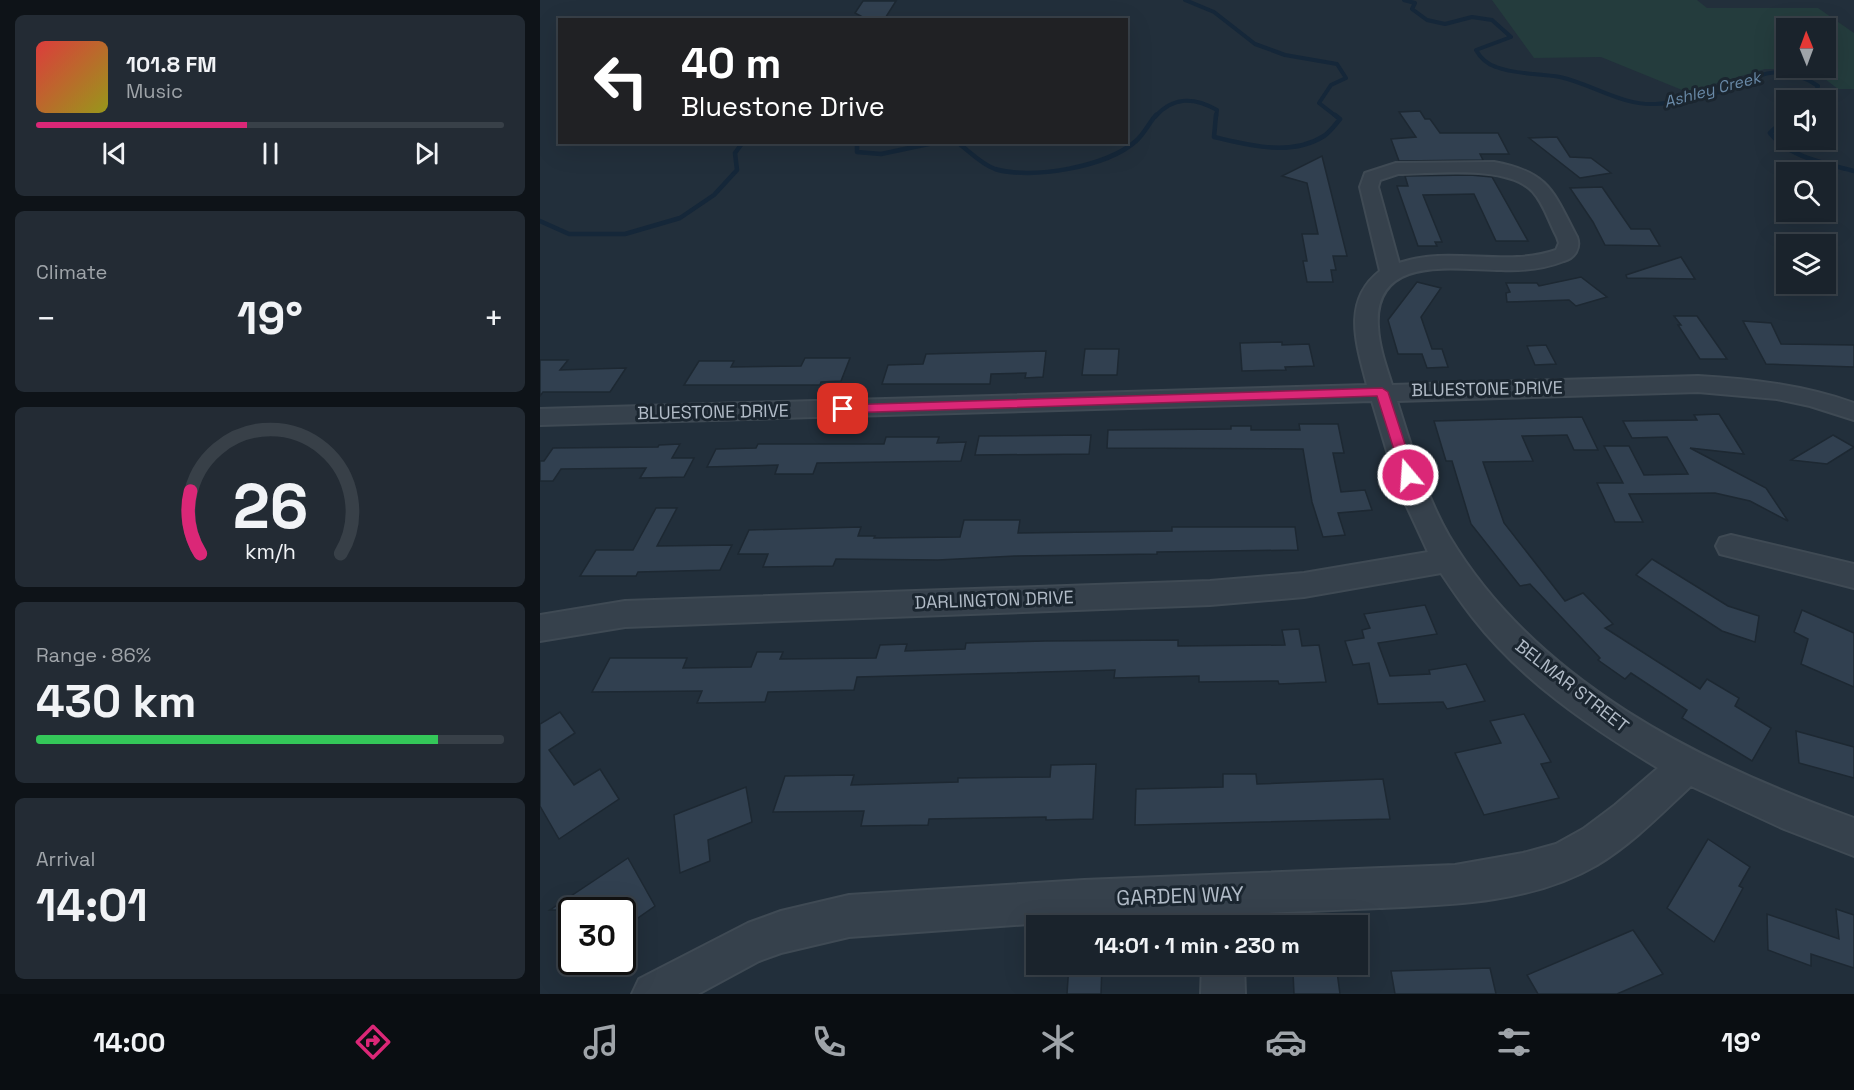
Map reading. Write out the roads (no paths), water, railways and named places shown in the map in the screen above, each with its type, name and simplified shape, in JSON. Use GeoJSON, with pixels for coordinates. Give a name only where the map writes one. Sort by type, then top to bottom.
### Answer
{"type":"FeatureCollection","features":[{"type":"Feature","properties":{"kind":"street"},"geometry":{"type":"LineString","coordinates":[[1494,168],[1524,174],[1537,182],[1569,243],[1564,254],[1548,260],[1421,264],[1391,273],[1369,187],[1372,177],[1386,171],[1494,168]]}},
{"type":"Feature","properties":{"kind":"street","name":"BELMAR STREET"},"geometry":{"type":"LineString","coordinates":[[1391,273],[1375,287],[1365,313],[1369,349],[1408,475],[1448,560],[1472,595],[1503,630],[1541,666],[1637,736],[1723,785],[1786,812],[1854,837]]}},
{"type":"Feature","properties":{"kind":"street","name":"BLUESTONE DRIVE"},"geometry":{"type":"LineString","coordinates":[[540,417],[1698,384],[1737,385],[1798,394],[1854,412]]}},
{"type":"Feature","properties":{"kind":"street"},"geometry":{"type":"LineString","coordinates":[[1731,546],[1854,576]]}},
{"type":"Feature","properties":{"kind":"street","name":"DARLINGTON DRIVE"},"geometry":{"type":"LineString","coordinates":[[540,628],[625,614],[1210,593],[1304,585],[1448,560]]}},
{"type":"Feature","properties":{"kind":"street","name":"GARDEN WAY"},"geometry":{"type":"LineString","coordinates":[[654,994],[748,944],[792,928],[849,916],[1084,900],[1222,910],[1455,885],[1514,876],[1563,861],[1583,850],[1615,829],[1687,766]]}},
{"type":"Feature","properties":{"kind":"street"},"geometry":{"type":"LineString","coordinates":[[1223,975],[1223,994]]}},
{"type":"Feature","properties":{"kind":"waterway","name":"Ashley Creek"},"geometry":{"type":"LineString","coordinates":[[1185,0],[1214,12],[1255,44],[1285,55],[1337,64],[1346,78],[1331,85],[1319,103],[1337,117]]}},
{"type":"Feature","properties":{"kind":"waterway","name":"Ashley Creek"},"geometry":{"type":"LineString","coordinates":[[1404,0],[1415,3],[1412,9],[1427,20],[1445,24],[1472,17],[1492,20],[1511,37],[1476,50],[1482,59],[1493,66],[1504,70],[1572,80],[1631,102],[1672,103],[1704,97],[1757,76],[1779,72],[1803,78],[1818,86],[1817,90]]}},
{"type":"Feature","properties":{"kind":"waterway","name":"Ashley Creek"},"geometry":{"type":"LineString","coordinates":[[1155,117],[1169,105],[1184,101],[1200,103],[1217,110],[1216,117]]}},
{"type":"Feature","properties":{"kind":"waterway","name":"Ashley Creek"},"geometry":{"type":"LineString","coordinates":[[959,144],[980,161],[995,169],[1010,172],[1048,172],[1088,164],[1123,150],[1139,138],[1156,115]]}},
{"type":"Feature","properties":{"kind":"waterway","name":"Ashley Creek"},"geometry":{"type":"LineString","coordinates":[[1216,115],[1214,137],[1255,146],[1284,148],[1298,146],[1324,136],[1340,119],[1335,115]]}},
{"type":"Feature","properties":{"kind":"waterway","name":"Ashley Creek"},"geometry":{"type":"LineString","coordinates":[[1776,127],[1770,133],[1776,139]]}},
{"type":"Feature","properties":{"kind":"waterway","name":"Ashley Creek"},"geometry":{"type":"LineString","coordinates":[[540,221],[569,234],[625,234],[680,218],[714,195],[737,170],[735,153],[742,144]]}},
{"type":"Feature","properties":{"kind":"waterway","name":"Ashley Creek"},"geometry":{"type":"LineString","coordinates":[[857,144],[857,152],[881,154],[928,144]]}},
{"type":"Feature","properties":{"kind":"waterway","name":"Ashley Creek"},"geometry":{"type":"LineString","coordinates":[[1791,150],[1820,162],[1854,171]]}}]}
